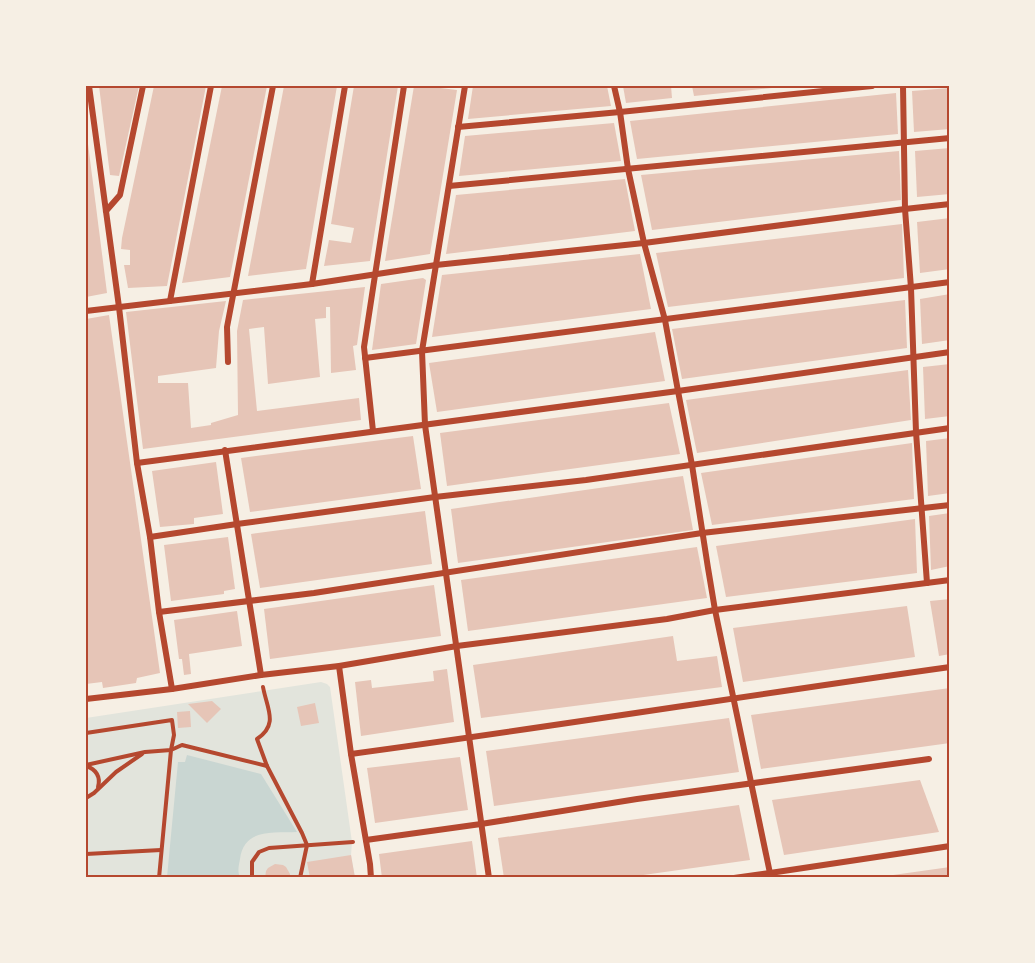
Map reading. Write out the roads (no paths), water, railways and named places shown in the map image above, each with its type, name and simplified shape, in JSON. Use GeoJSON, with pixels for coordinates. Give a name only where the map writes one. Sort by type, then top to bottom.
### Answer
{"type":"FeatureCollection","features":[{"type":"Feature","properties":{"kind":"street"},"geometry":{"type":"LineString","coordinates":[[89,86],[119,307],[136,463],[150,537],[159,612],[172,688]]}},
{"type":"Feature","properties":{"kind":"street"},"geometry":{"type":"LineString","coordinates":[[106,211],[120,195],[143,86]]}},
{"type":"Feature","properties":{"kind":"street"},"geometry":{"type":"LineString","coordinates":[[170,301],[211,86]]}},
{"type":"Feature","properties":{"kind":"street"},"geometry":{"type":"LineString","coordinates":[[228,362],[227,327],[273,86]]}},
{"type":"Feature","properties":{"kind":"street"},"geometry":{"type":"LineString","coordinates":[[312,284],[345,86]]}},
{"type":"Feature","properties":{"kind":"street"},"geometry":{"type":"LineString","coordinates":[[373,432],[364,347],[404,86]]}},
{"type":"Feature","properties":{"kind":"street"},"geometry":{"type":"LineString","coordinates":[[465,86],[422,351],[425,424],[489,878]]}},
{"type":"Feature","properties":{"kind":"street"},"geometry":{"type":"LineString","coordinates":[[614,86],[628,169],[664,320],[692,465],[716,610],[771,875]]}},
{"type":"Feature","properties":{"kind":"street"},"geometry":{"type":"LineString","coordinates":[[458,128],[872,86]]}},
{"type":"Feature","properties":{"kind":"street"},"geometry":{"type":"LineString","coordinates":[[903,86],[905,208],[916,432],[927,583]]}},
{"type":"Feature","properties":{"kind":"street"},"geometry":{"type":"LineString","coordinates":[[449,186],[950,138]]}},
{"type":"Feature","properties":{"kind":"street"},"geometry":{"type":"LineString","coordinates":[[86,311],[312,284],[436,265],[644,243],[950,204]]}},
{"type":"Feature","properties":{"kind":"street"},"geometry":{"type":"LineString","coordinates":[[365,358],[950,282]]}},
{"type":"Feature","properties":{"kind":"street"},"geometry":{"type":"LineString","coordinates":[[136,463],[678,391],[950,352]]}},
{"type":"Feature","properties":{"kind":"street"},"geometry":{"type":"LineString","coordinates":[[150,537],[435,497],[586,480],[950,428]]}},
{"type":"Feature","properties":{"kind":"street"},"geometry":{"type":"LineString","coordinates":[[225,450],[261,675]]}},
{"type":"Feature","properties":{"kind":"street"},"geometry":{"type":"LineString","coordinates":[[159,612],[446,573],[702,533],[950,505]]}},
{"type":"Feature","properties":{"kind":"street"},"geometry":{"type":"LineString","coordinates":[[86,699],[339,666],[457,646],[667,619],[716,610],[950,580]]}},
{"type":"Feature","properties":{"kind":"street"},"geometry":{"type":"LineString","coordinates":[[339,666],[371,878]]}},
{"type":"Feature","properties":{"kind":"street"},"geometry":{"type":"LineString","coordinates":[[351,754],[950,667]]}},
{"type":"Feature","properties":{"kind":"street"},"geometry":{"type":"LineString","coordinates":[[366,840],[481,824],[637,798],[929,759]]}},
{"type":"Feature","properties":{"kind":"street"},"geometry":{"type":"LineString","coordinates":[[734,878],[771,875],[950,846]]}}]}
